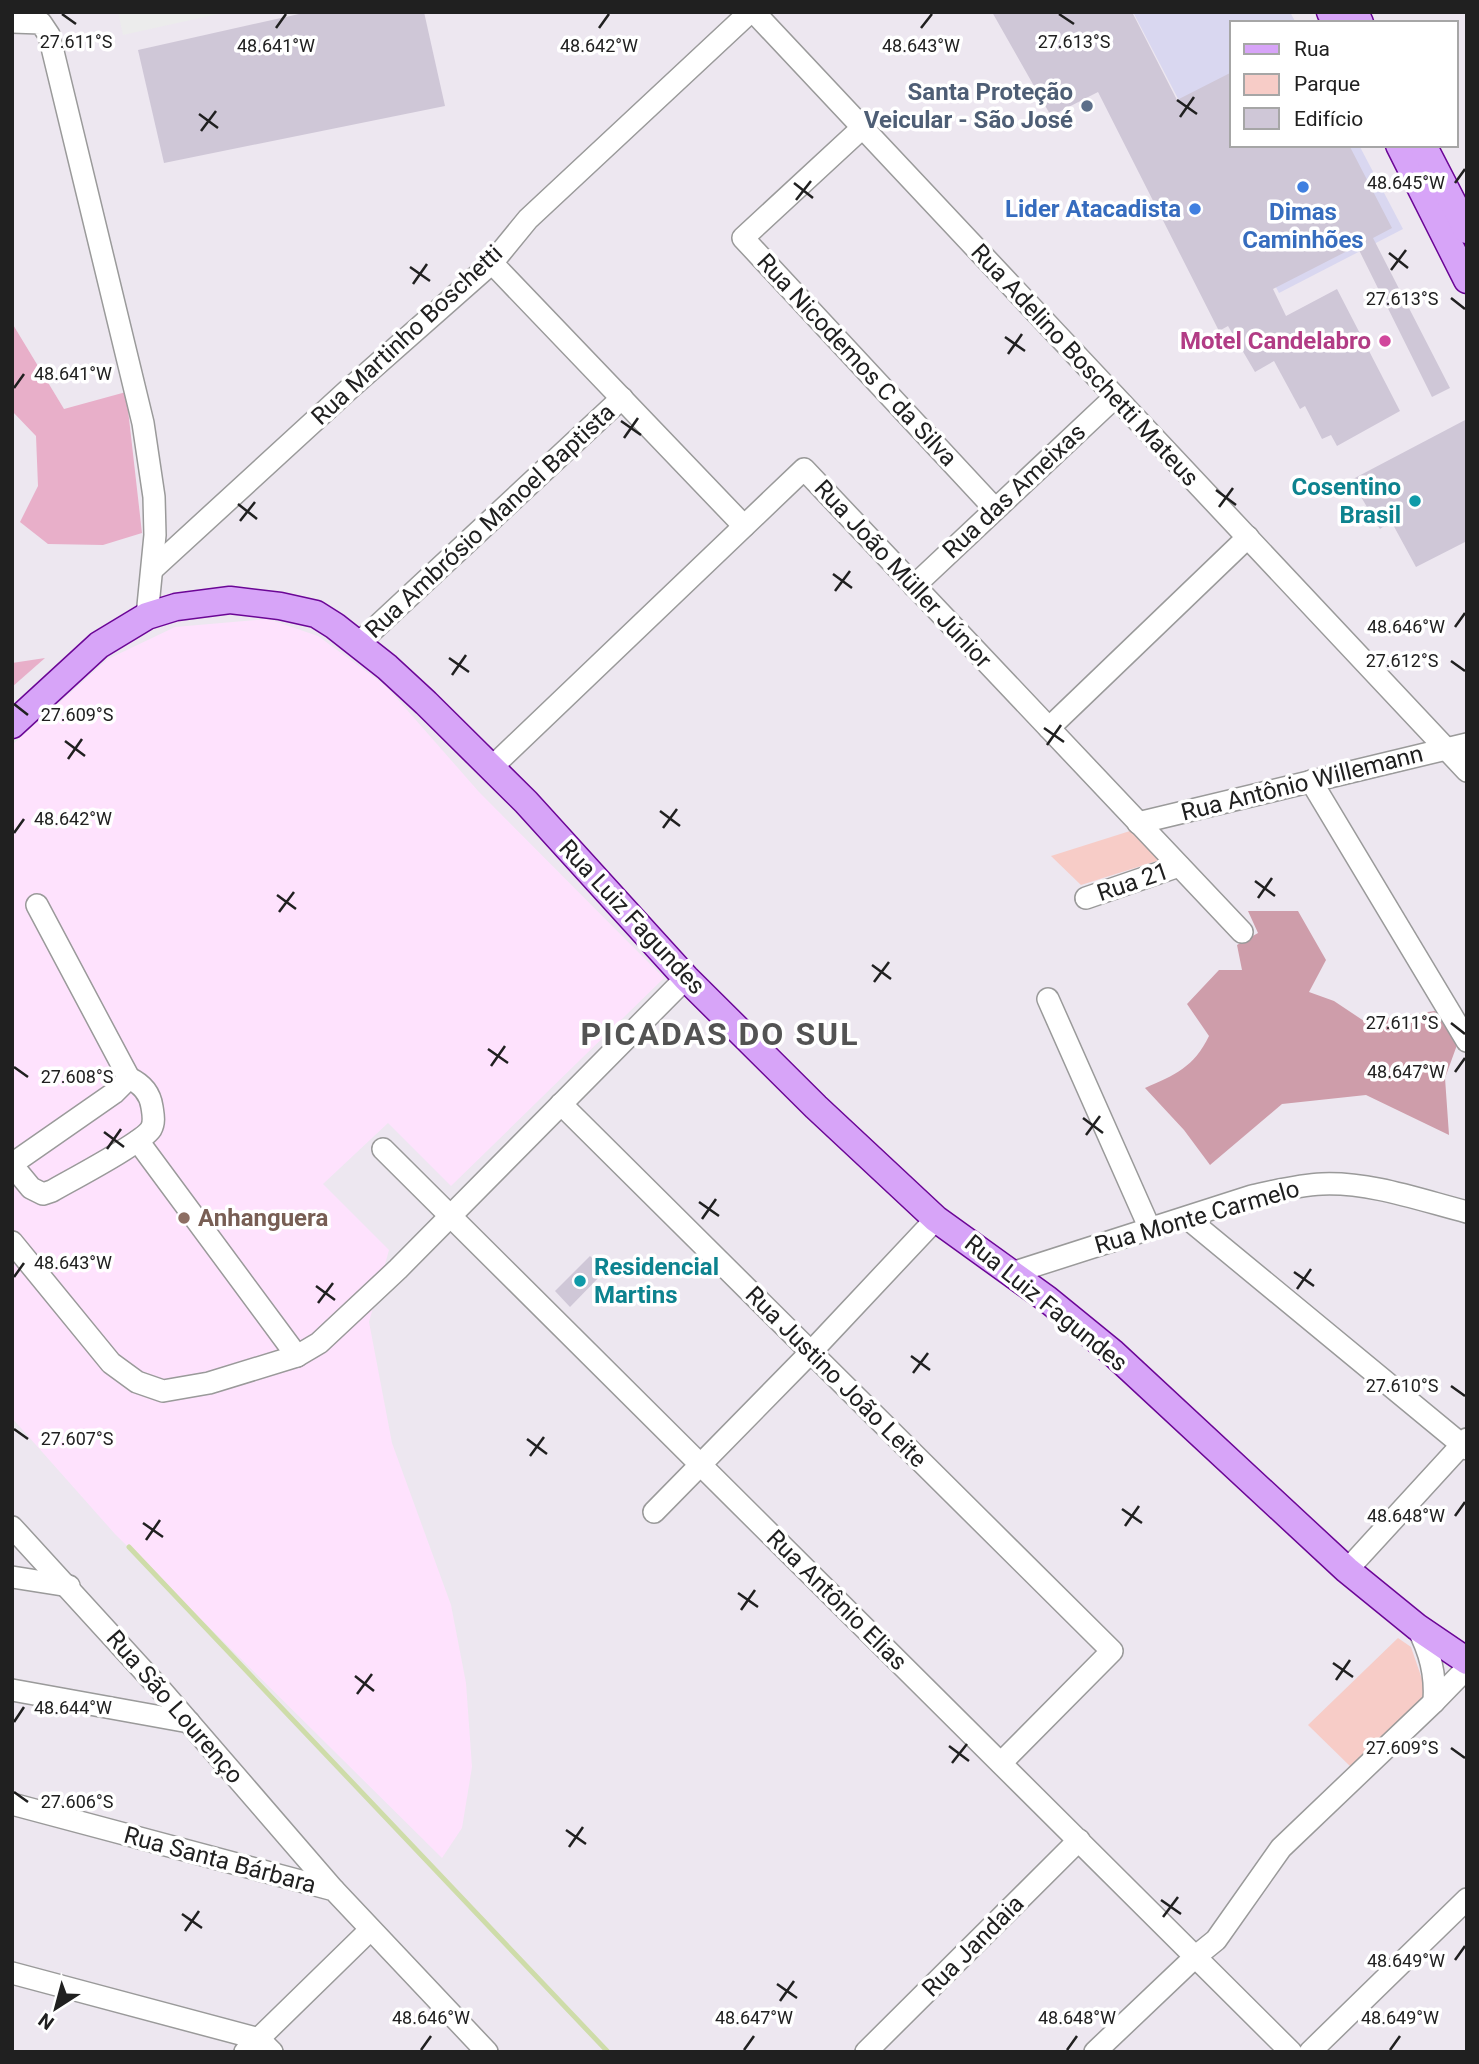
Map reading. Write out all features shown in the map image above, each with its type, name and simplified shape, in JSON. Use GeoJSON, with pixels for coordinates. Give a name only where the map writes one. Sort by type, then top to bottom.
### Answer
{"type":"FeatureCollection","features":[{"type":"Feature","properties":{"kind":"main road"},"geometry":{"type":"LineString","coordinates":[[1399,147],[1467,279]]}},
{"type":"Feature","properties":{"kind":"main road"},"geometry":{"type":"LineString","coordinates":[[1424,147],[1467,230]]}},
{"type":"Feature","properties":{"kind":"main road","name":"Rua Luiz Fagundes"},"geometry":{"type":"LineString","coordinates":[[12,724],[99,645],[147,616],[176,607],[230,600],[280,606],[316,614],[359,643],[416,694],[526,802],[686,978],[816,1107],[936,1219],[1012,1273],[1112,1352],[1347,1570],[1417,1627],[1467,1661]]}},
{"type":"Feature","properties":{"kind":"street","name":"Rua Adelino Boschetti Mateus"},"geometry":{"type":"LineString","coordinates":[[752,12],[1467,771]]}},
{"type":"Feature","properties":{"kind":"street","name":"Rua Martinho Boschetti"},"geometry":{"type":"LineString","coordinates":[[153,568],[492,262],[528,219],[752,12]]}},
{"type":"Feature","properties":{"kind":"street"},"geometry":{"type":"LineString","coordinates":[[12,22],[41,23],[49,35],[143,423],[154,497],[155,535],[147,616]]}},
{"type":"Feature","properties":{"kind":"street","name":"Rua Nicodemos C da Silva"},"geometry":{"type":"LineString","coordinates":[[862,128],[743,238],[995,509]]}},
{"type":"Feature","properties":{"kind":"street"},"geometry":{"type":"LineString","coordinates":[[492,262],[744,526]]}},
{"type":"Feature","properties":{"kind":"street","name":"Rua das Ameixas"},"geometry":{"type":"LineString","coordinates":[[914,586],[1115,397]]}},
{"type":"Feature","properties":{"kind":"street","name":"Rua Ambrósio Manoel Baptista"},"geometry":{"type":"LineString","coordinates":[[359,643],[622,398]]}},
{"type":"Feature","properties":{"kind":"street","name":"Rua João Müller Júnior"},"geometry":{"type":"LineString","coordinates":[[491,768],[804,469],[1242,932]]}},
{"type":"Feature","properties":{"kind":"street"},"geometry":{"type":"LineString","coordinates":[[1049,728],[1248,537]]}},
{"type":"Feature","properties":{"kind":"street","name":"Rua Antônio Willemann"},"geometry":{"type":"LineString","coordinates":[[1138,823],[1467,744]]}},
{"type":"Feature","properties":{"kind":"street"},"geometry":{"type":"LineString","coordinates":[[1311,781],[1467,1041]]}},
{"type":"Feature","properties":{"kind":"street","name":"Rua 21"},"geometry":{"type":"LineString","coordinates":[[1086,898],[1179,866]]}},
{"type":"Feature","properties":{"kind":"street"},"geometry":{"type":"LineString","coordinates":[[37,905],[129,1078],[138,1082],[150,1097],[154,1119],[150,1129],[138,1141],[52,1191],[43,1194],[31,1188],[12,1164],[114,1093],[129,1078]]}},
{"type":"Feature","properties":{"kind":"street"},"geometry":{"type":"LineString","coordinates":[[12,1242],[110,1363],[136,1382],[163,1391],[209,1383],[297,1356],[319,1343],[398,1269],[686,978]]}},
{"type":"Feature","properties":{"kind":"street"},"geometry":{"type":"LineString","coordinates":[[1048,999],[1150,1229]]}},
{"type":"Feature","properties":{"kind":"street","name":"Rua Justino João Leite"},"geometry":{"type":"LineString","coordinates":[[561,1104],[1112,1651],[1001,1763]]}},
{"type":"Feature","properties":{"kind":"street"},"geometry":{"type":"LineString","coordinates":[[138,1141],[297,1356]]}},
{"type":"Feature","properties":{"kind":"street","name":"Rua Antônio Elias"},"geometry":{"type":"LineString","coordinates":[[383,1149],[1291,2052]]}},
{"type":"Feature","properties":{"kind":"street","name":"Rua Monte Carmelo"},"geometry":{"type":"LineString","coordinates":[[1012,1273],[1286,1188],[1323,1184],[1354,1185],[1467,1212]]}},
{"type":"Feature","properties":{"kind":"street"},"geometry":{"type":"LineString","coordinates":[[1187,1218],[1465,1445],[1347,1570]]}},
{"type":"Feature","properties":{"kind":"street"},"geometry":{"type":"LineString","coordinates":[[654,1512],[811,1352],[936,1219]]}},
{"type":"Feature","properties":{"kind":"street","name":"Rua São Lourenço"},"geometry":{"type":"LineString","coordinates":[[12,1527],[69,1586],[334,1891]]}},
{"type":"Feature","properties":{"kind":"street"},"geometry":{"type":"LineString","coordinates":[[12,1577],[69,1586]]}},
{"type":"Feature","properties":{"kind":"street"},"geometry":{"type":"LineString","coordinates":[[1417,1627],[1432,1661],[1436,1681],[1434,1702]]}},
{"type":"Feature","properties":{"kind":"street"},"geometry":{"type":"LineString","coordinates":[[1095,2052],[1216,1940],[1281,1848],[1467,1668]]}},
{"type":"Feature","properties":{"kind":"street"},"geometry":{"type":"LineString","coordinates":[[12,1689],[189,1722]]}},
{"type":"Feature","properties":{"kind":"street","name":"Rua Santa Bárbara"},"geometry":{"type":"LineString","coordinates":[[12,1804],[334,1891],[487,2052]]}},
{"type":"Feature","properties":{"kind":"street","name":"Rua Jandaia"},"geometry":{"type":"LineString","coordinates":[[866,2052],[1079,1840]]}},
{"type":"Feature","properties":{"kind":"street"},"geometry":{"type":"LineString","coordinates":[[1310,2052],[1467,1899]]}},
{"type":"Feature","properties":{"kind":"street"},"geometry":{"type":"LineString","coordinates":[[12,1973],[259,2047],[370,1930]]}},
{"type":"Feature","properties":{"kind":"shaded area"},"geometry":{"type":"Polygon","coordinates":[[[118,12],[227,12],[123,35],[118,12]]]}},
{"type":"Feature","properties":{"kind":"shaded area","name":"Dimas Caminhões"},"geometry":{"type":"Polygon","coordinates":[[[1133,12],[1290,12],[1295,21],[1230,21],[1230,147],[1360,147],[1403,229],[1279,293],[1133,12]]]}},
{"type":"Feature","properties":{"kind":"shaded area"},"geometry":{"type":"Polygon","coordinates":[[[12,323],[64,409],[126,392],[142,533],[103,545],[48,544],[20,522],[38,486],[36,436],[12,411],[12,323]]]}},
{"type":"Feature","properties":{"kind":"shaded area","name":"Anhanguera"},"geometry":{"type":"Polygon","coordinates":[[[268,619],[318,636],[386,686],[479,792],[664,978],[451,1186],[388,1123],[323,1184],[389,1250],[369,1322],[392,1443],[451,1605],[466,1683],[472,1767],[462,1828],[442,1858],[115,1534],[12,1418],[12,745],[108,659],[175,627],[268,619]]]}},
{"type":"Feature","properties":{"kind":"shaded area"},"geometry":{"type":"Polygon","coordinates":[[[45,658],[12,687],[12,663],[45,658]]]}},
{"type":"Feature","properties":{"kind":"shaded area"},"geometry":{"type":"Polygon","coordinates":[[[1248,911],[1298,911],[1326,960],[1309,992],[1334,1001],[1364,1021],[1435,1011],[1457,1045],[1445,1078],[1449,1135],[1366,1095],[1282,1104],[1210,1165],[1184,1130],[1145,1088],[1183,1069],[1203,1047],[1209,1036],[1187,1004],[1219,970],[1242,970],[1237,945],[1258,933],[1248,911]]]}},
{"type":"Feature","properties":{"kind":"green space"},"geometry":{"type":"Polygon","coordinates":[[[1130,831],[1160,860],[1081,885],[1051,856],[1130,831]]]}},
{"type":"Feature","properties":{"kind":"green space"},"geometry":{"type":"Polygon","coordinates":[[[1398,1638],[1411,1647],[1423,1682],[1425,1705],[1353,1769],[1308,1725],[1398,1638]]]}},
{"type":"Feature","properties":{"kind":"building"},"geometry":{"type":"Polygon","coordinates":[[[308,12],[424,12],[445,106],[164,163],[138,50],[308,12]]]}},
{"type":"Feature","properties":{"kind":"building"},"geometry":{"type":"Polygon","coordinates":[[[992,12],[1132,12],[1177,100],[1230,73],[1230,147],[1350,147],[1392,228],[1373,238],[1450,388],[1432,397],[1357,246],[1273,289],[1286,316],[1337,289],[1400,411],[1337,446],[1331,435],[1322,439],[1305,406],[1300,409],[1274,361],[1255,372],[1228,326],[1219,331],[1098,92],[1051,116],[992,12]]]}},
{"type":"Feature","properties":{"kind":"building","name":"Cosentino Brasil"},"geometry":{"type":"Polygon","coordinates":[[[1467,419],[1467,541],[1416,567],[1391,521],[1380,529],[1351,480],[1467,419]]]}},
{"type":"Feature","properties":{"kind":"building","name":"Residencial Martins"},"geometry":{"type":"Polygon","coordinates":[[[590,1256],[605,1271],[570,1307],[555,1291],[590,1256]]]}},
{"type":"Feature","properties":{"kind":"waterway"},"geometry":{"type":"LineString","coordinates":[[129,1547],[608,2052]]}},
{"type":"Feature","properties":{"kind":"place","name":"Santa Proteção Veicular - São José"},"geometry":{"type":"Point","coordinates":[1087,106]}},
{"type":"Feature","properties":{"kind":"place","name":"Dimas Caminhões"},"geometry":{"type":"Point","coordinates":[1303,187]}},
{"type":"Feature","properties":{"kind":"place","name":"Lider Atacadista"},"geometry":{"type":"Point","coordinates":[1195,209]}},
{"type":"Feature","properties":{"kind":"place","name":"Motel Candelabro"},"geometry":{"type":"Point","coordinates":[1385,341]}},
{"type":"Feature","properties":{"kind":"place","name":"Cosentino Brasil"},"geometry":{"type":"Point","coordinates":[1415,501]}},
{"type":"Feature","properties":{"kind":"place","name":"Anhanguera"},"geometry":{"type":"Point","coordinates":[184,1218]}},
{"type":"Feature","properties":{"kind":"place","name":"Residencial Martins"},"geometry":{"type":"Point","coordinates":[580,1281]}},
{"type":"Feature","properties":{"kind":"district","name":"PICADAS DO SUL"},"geometry":{"type":"Point","coordinates":[720,1034]}}]}
